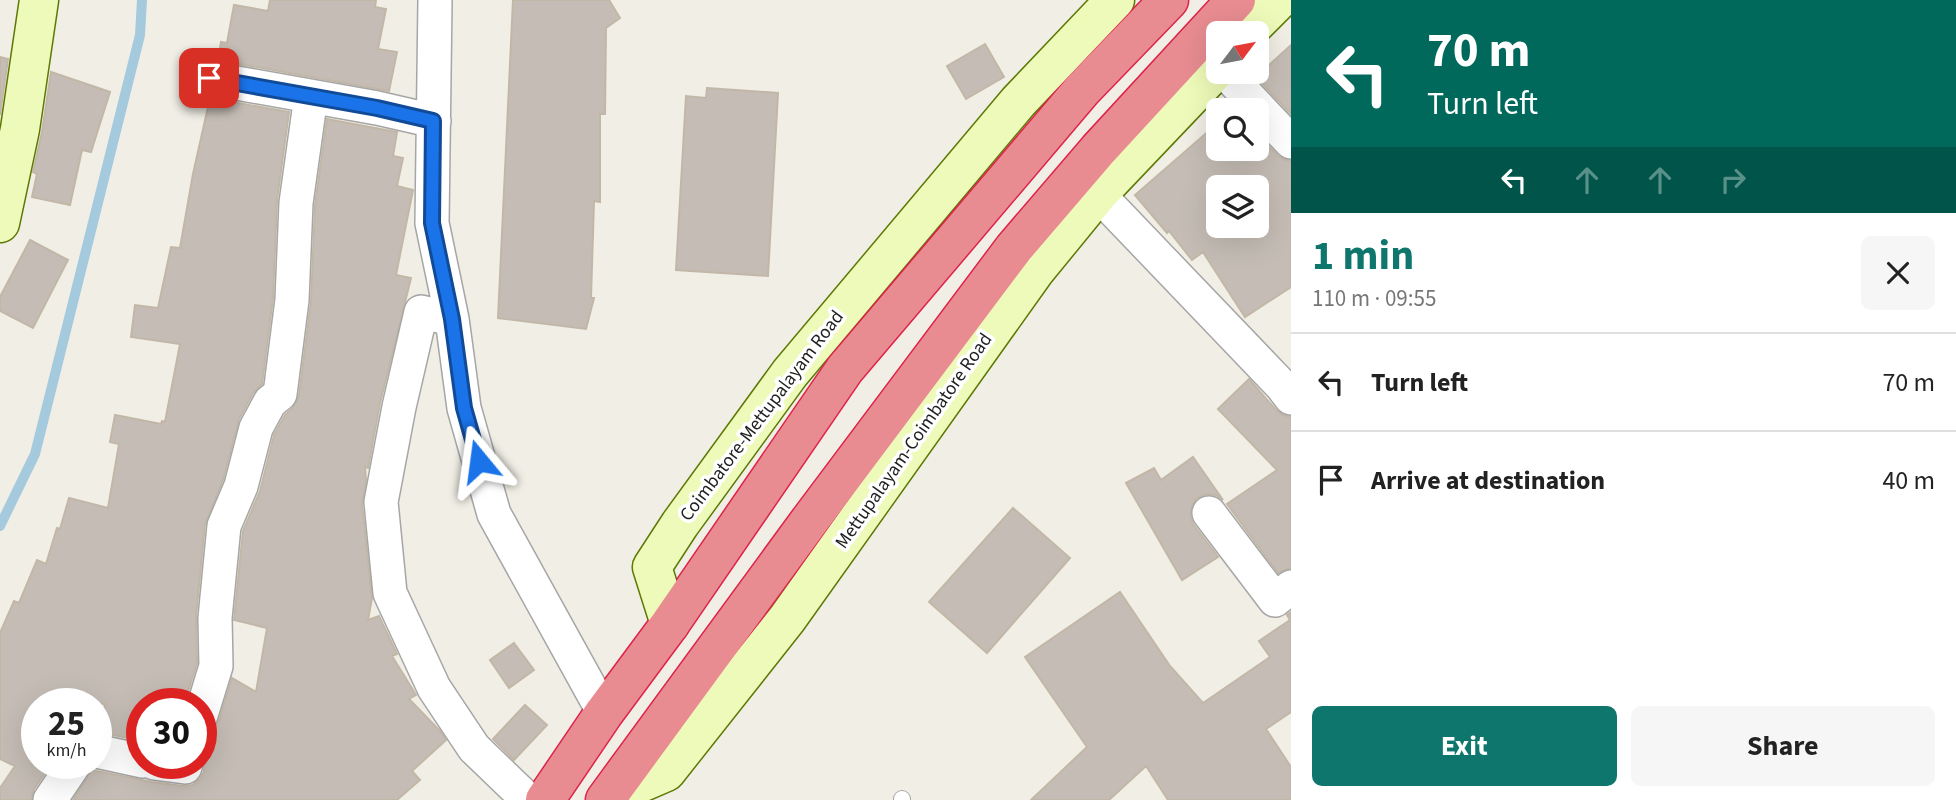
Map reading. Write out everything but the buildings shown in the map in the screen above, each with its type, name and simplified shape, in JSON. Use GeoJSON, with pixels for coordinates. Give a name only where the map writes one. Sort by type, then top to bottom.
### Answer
{"type":"FeatureCollection","features":[{"type":"Feature","properties":{"kind":"highway"},"geometry":{"type":"LineString","coordinates":[[545,800],[845,369],[1083,89],[1168,0]]}},
{"type":"Feature","properties":{"kind":"highway"},"geometry":{"type":"LineString","coordinates":[[606,798],[1014,248],[1098,150],[1236,0]]}},
{"type":"Feature","properties":{"kind":"main road"},"geometry":{"type":"LineString","coordinates":[[0,223],[20,129],[39,0]]}},
{"type":"Feature","properties":{"kind":"main road","name":"Coimbatore-Mettupalayam Road"},"geometry":{"type":"LineString","coordinates":[[670,624],[652,567],[680,524],[790,373],[1018,102],[1115,0]]}},
{"type":"Feature","properties":{"kind":"main road"},"geometry":{"type":"LineString","coordinates":[[1258,21],[1279,0]]}},
{"type":"Feature","properties":{"kind":"main road","name":"Mettupalayam-Coimbatore Road"},"geometry":{"type":"LineString","coordinates":[[606,798],[666,772],[787,620],[1035,271],[1098,194],[1206,81]]}},
{"type":"Feature","properties":{"kind":"street"},"geometry":{"type":"LineString","coordinates":[[435,0],[432,223],[452,319],[464,408],[494,514],[604,713]]}},
{"type":"Feature","properties":{"kind":"street"},"geometry":{"type":"LineString","coordinates":[[209,78],[377,108],[433,121]]}},
{"type":"Feature","properties":{"kind":"street"},"geometry":{"type":"LineString","coordinates":[[1236,84],[1291,142]]}},
{"type":"Feature","properties":{"kind":"street"},"geometry":{"type":"LineString","coordinates":[[209,688],[216,666],[215,618],[224,526],[241,486],[256,428],[270,402],[280,394],[292,300],[296,203],[311,96]]}},
{"type":"Feature","properties":{"kind":"street"},"geometry":{"type":"LineString","coordinates":[[1098,194],[1291,398]]}},
{"type":"Feature","properties":{"kind":"street"},"geometry":{"type":"LineString","coordinates":[[452,319],[421,312],[399,407],[381,502],[390,593],[434,688],[460,728],[474,748],[528,800]]}},
{"type":"Feature","properties":{"kind":"street"},"geometry":{"type":"LineString","coordinates":[[1209,513],[1275,600],[1291,587]]}},
{"type":"Feature","properties":{"kind":"street"},"geometry":{"type":"LineString","coordinates":[[50,800],[64,779]]}},
{"type":"Feature","properties":{"kind":"waterway"},"geometry":{"type":"LineString","coordinates":[[0,526],[35,454],[140,35],[142,0]]}},
{"type":"Feature","properties":{"kind":"route"},"geometry":{"type":"LineString","coordinates":[[209,78],[377,108],[433,121],[432,223],[452,319],[464,408],[479,461]]}}]}
